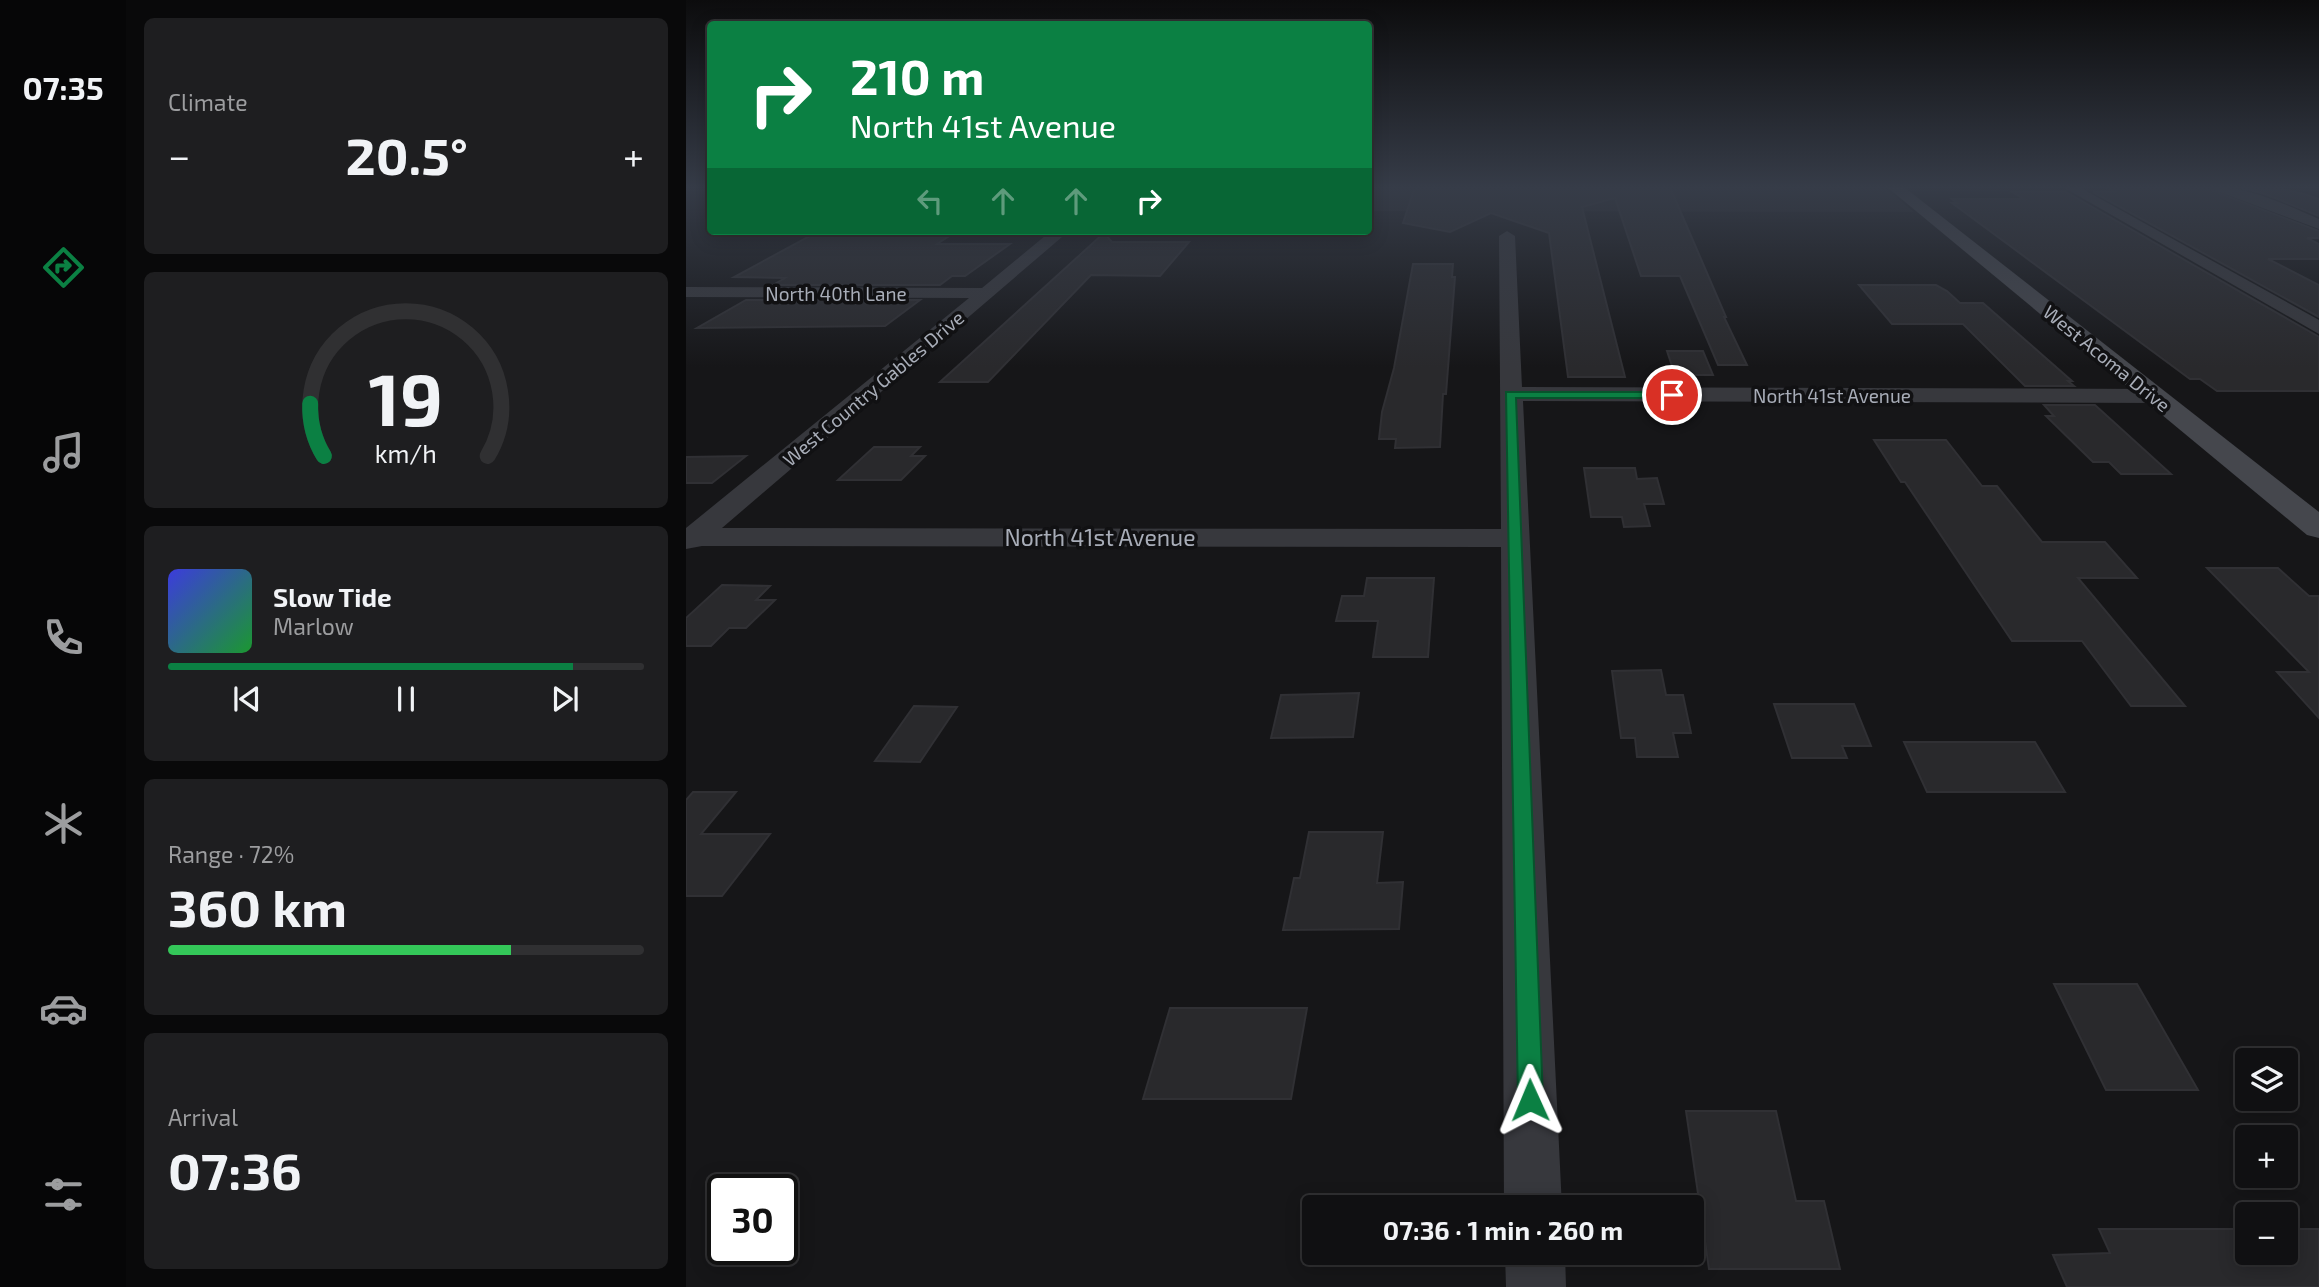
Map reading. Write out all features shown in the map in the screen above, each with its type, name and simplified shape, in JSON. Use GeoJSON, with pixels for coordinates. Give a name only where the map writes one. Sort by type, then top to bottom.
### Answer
{"type":"FeatureCollection","features":[{"type":"Feature","properties":{"kind":"street","name":"West Country Gables Drive"},"geometry":{"type":"LineString","coordinates":[[689,539],[1042,247]]}},
{"type":"Feature","properties":{"kind":"street"},"geometry":{"type":"LineString","coordinates":[[1507,247],[1533,1195]]}},
{"type":"Feature","properties":{"kind":"street","name":"West Acoma Drive"},"geometry":{"type":"LineString","coordinates":[[1969,247],[2317,525]]}},
{"type":"Feature","properties":{"kind":"street"},"geometry":{"type":"LineString","coordinates":[[2176,247],[2319,328]]}},
{"type":"Feature","properties":{"kind":"street","name":"North 40th Lane"},"geometry":{"type":"LineString","coordinates":[[686,292],[986,293]]}},
{"type":"Feature","properties":{"kind":"street","name":"North 41st Avenue"},"geometry":{"type":"LineString","coordinates":[[1510,394],[2154,396]]}},
{"type":"Feature","properties":{"kind":"street","name":"North 41st Avenue"},"geometry":{"type":"LineString","coordinates":[[689,539],[1515,538]]}},
{"type":"Feature","properties":{"kind":"street"},"geometry":{"type":"LineString","coordinates":[[1535,1265],[1536,1287]]}},
{"type":"Feature","properties":{"kind":"building"},"geometry":{"type":"Polygon","coordinates":[[[789,247],[1006,247],[965,276],[952,276],[940,285],[773,285],[785,278],[734,277],[789,247]]]}},
{"type":"Feature","properties":{"kind":"building"},"geometry":{"type":"Polygon","coordinates":[[[1089,247],[1185,247],[1160,276],[1091,275],[988,382],[940,382],[1089,247]]]}},
{"type":"Feature","properties":{"kind":"building"},"geometry":{"type":"Polygon","coordinates":[[[1551,247],[1592,247],[1625,377],[1568,377],[1551,247]]]}},
{"type":"Feature","properties":{"kind":"building"},"geometry":{"type":"Polygon","coordinates":[[[1631,247],[1696,247],[1747,365],[1718,365],[1680,276],[1641,276],[1631,247]]]}},
{"type":"Feature","properties":{"kind":"building"},"geometry":{"type":"Polygon","coordinates":[[[2012,247],[2162,247],[2319,337],[2319,391],[2217,391],[2200,379],[2190,379],[2012,247]]]}},
{"type":"Feature","properties":{"kind":"building"},"geometry":{"type":"Polygon","coordinates":[[[2193,247],[2319,247],[2319,259],[2268,259],[2319,285],[2319,317],[2193,247]]]}},
{"type":"Feature","properties":{"kind":"building"},"geometry":{"type":"Polygon","coordinates":[[[1413,264],[1453,264],[1452,277],[1455,277],[1440,447],[1395,448],[1396,439],[1379,439],[1382,412],[1394,368],[1413,264]]]}},
{"type":"Feature","properties":{"kind":"building"},"geometry":{"type":"Polygon","coordinates":[[[1859,285],[1936,285],[1960,303],[1983,303],[2072,381],[2068,381],[2074,386],[2025,386],[1963,324],[1892,324],[1859,285]]]}},
{"type":"Feature","properties":{"kind":"building"},"geometry":{"type":"Polygon","coordinates":[[[746,300],[920,300],[885,326],[697,328],[746,300]]]}},
{"type":"Feature","properties":{"kind":"building"},"geometry":{"type":"Polygon","coordinates":[[[1667,351],[1703,351],[1713,375],[1675,375],[1667,351]]]}},
{"type":"Feature","properties":{"kind":"building"},"geometry":{"type":"Polygon","coordinates":[[[2044,405],[2095,405],[2171,474],[2121,474],[2109,462],[2093,462],[2046,416],[2054,416],[2044,405]]]}},
{"type":"Feature","properties":{"kind":"building"},"geometry":{"type":"Polygon","coordinates":[[[1874,440],[1946,440],[1982,486],[1997,486],[2042,542],[2105,542],[2137,578],[2078,578],[2185,706],[2131,706],[2082,641],[2012,641],[1874,440]]]}},
{"type":"Feature","properties":{"kind":"building"},"geometry":{"type":"Polygon","coordinates":[[[874,447],[920,447],[911,456],[925,456],[901,480],[838,480],[874,447]]]}},
{"type":"Feature","properties":{"kind":"building"},"geometry":{"type":"Polygon","coordinates":[[[746,456],[712,483],[686,483],[686,457],[746,456]]]}},
{"type":"Feature","properties":{"kind":"building"},"geometry":{"type":"Polygon","coordinates":[[[1584,468],[1635,468],[1637,479],[1657,478],[1664,504],[1644,504],[1650,526],[1624,527],[1622,517],[1591,517],[1584,468]]]}},
{"type":"Feature","properties":{"kind":"building"},"geometry":{"type":"Polygon","coordinates":[[[2207,568],[2278,568],[2309,596],[2319,596],[2319,718],[2277,672],[2309,672],[2207,568]]]}},
{"type":"Feature","properties":{"kind":"building"},"geometry":{"type":"Polygon","coordinates":[[[1367,578],[1434,578],[1428,657],[1373,657],[1378,621],[1336,621],[1342,596],[1364,596],[1367,578]]]}},
{"type":"Feature","properties":{"kind":"building"},"geometry":{"type":"Polygon","coordinates":[[[722,585],[770,586],[756,600],[775,600],[746,628],[729,628],[711,646],[686,646],[686,618],[722,585]]]}},
{"type":"Feature","properties":{"kind":"building"},"geometry":{"type":"Polygon","coordinates":[[[1661,670],[1666,695],[1683,695],[1691,733],[1673,733],[1678,757],[1637,757],[1635,738],[1621,738],[1612,671],[1661,670]]]}},
{"type":"Feature","properties":{"kind":"building"},"geometry":{"type":"Polygon","coordinates":[[[1359,693],[1353,737],[1271,738],[1281,695],[1359,693]]]}},
{"type":"Feature","properties":{"kind":"building"},"geometry":{"type":"Polygon","coordinates":[[[1774,704],[1854,704],[1871,746],[1842,746],[1847,758],[1792,758],[1774,704]]]}},
{"type":"Feature","properties":{"kind":"building"},"geometry":{"type":"Polygon","coordinates":[[[914,706],[957,707],[920,762],[875,761],[914,706]]]}},
{"type":"Feature","properties":{"kind":"building"},"geometry":{"type":"Polygon","coordinates":[[[1904,742],[2035,742],[2065,792],[1927,792],[1904,742]]]}},
{"type":"Feature","properties":{"kind":"building"},"geometry":{"type":"Polygon","coordinates":[[[693,792],[736,792],[701,834],[770,834],[722,896],[686,896],[686,800],[693,792]]]}},
{"type":"Feature","properties":{"kind":"building"},"geometry":{"type":"Polygon","coordinates":[[[1309,832],[1383,832],[1377,883],[1403,882],[1399,929],[1283,930],[1294,878],[1300,878],[1309,832]]]}},
{"type":"Feature","properties":{"kind":"building"},"geometry":{"type":"Polygon","coordinates":[[[2054,984],[2137,984],[2198,1090],[2106,1090],[2054,984]]]}},
{"type":"Feature","properties":{"kind":"building"},"geometry":{"type":"Polygon","coordinates":[[[1170,1008],[1307,1008],[1291,1099],[1143,1099],[1170,1008]]]}},
{"type":"Feature","properties":{"kind":"building"},"geometry":{"type":"Polygon","coordinates":[[[1686,1111],[1776,1111],[1796,1201],[1824,1201],[1840,1269],[1709,1269],[1704,1235],[1704,1195],[1698,1195],[1686,1111]]]}},
{"type":"Feature","properties":{"kind":"building"},"geometry":{"type":"Polygon","coordinates":[[[2099,1229],[2235,1229],[2235,1265],[2298,1265],[2298,1229],[2319,1229],[2319,1287],[2067,1287],[2053,1255],[2110,1253],[2099,1229]]]}},
{"type":"Feature","properties":{"kind":"route"},"geometry":{"type":"LineString","coordinates":[[1530,1100],[1510,394],[1672,395]]}}]}
